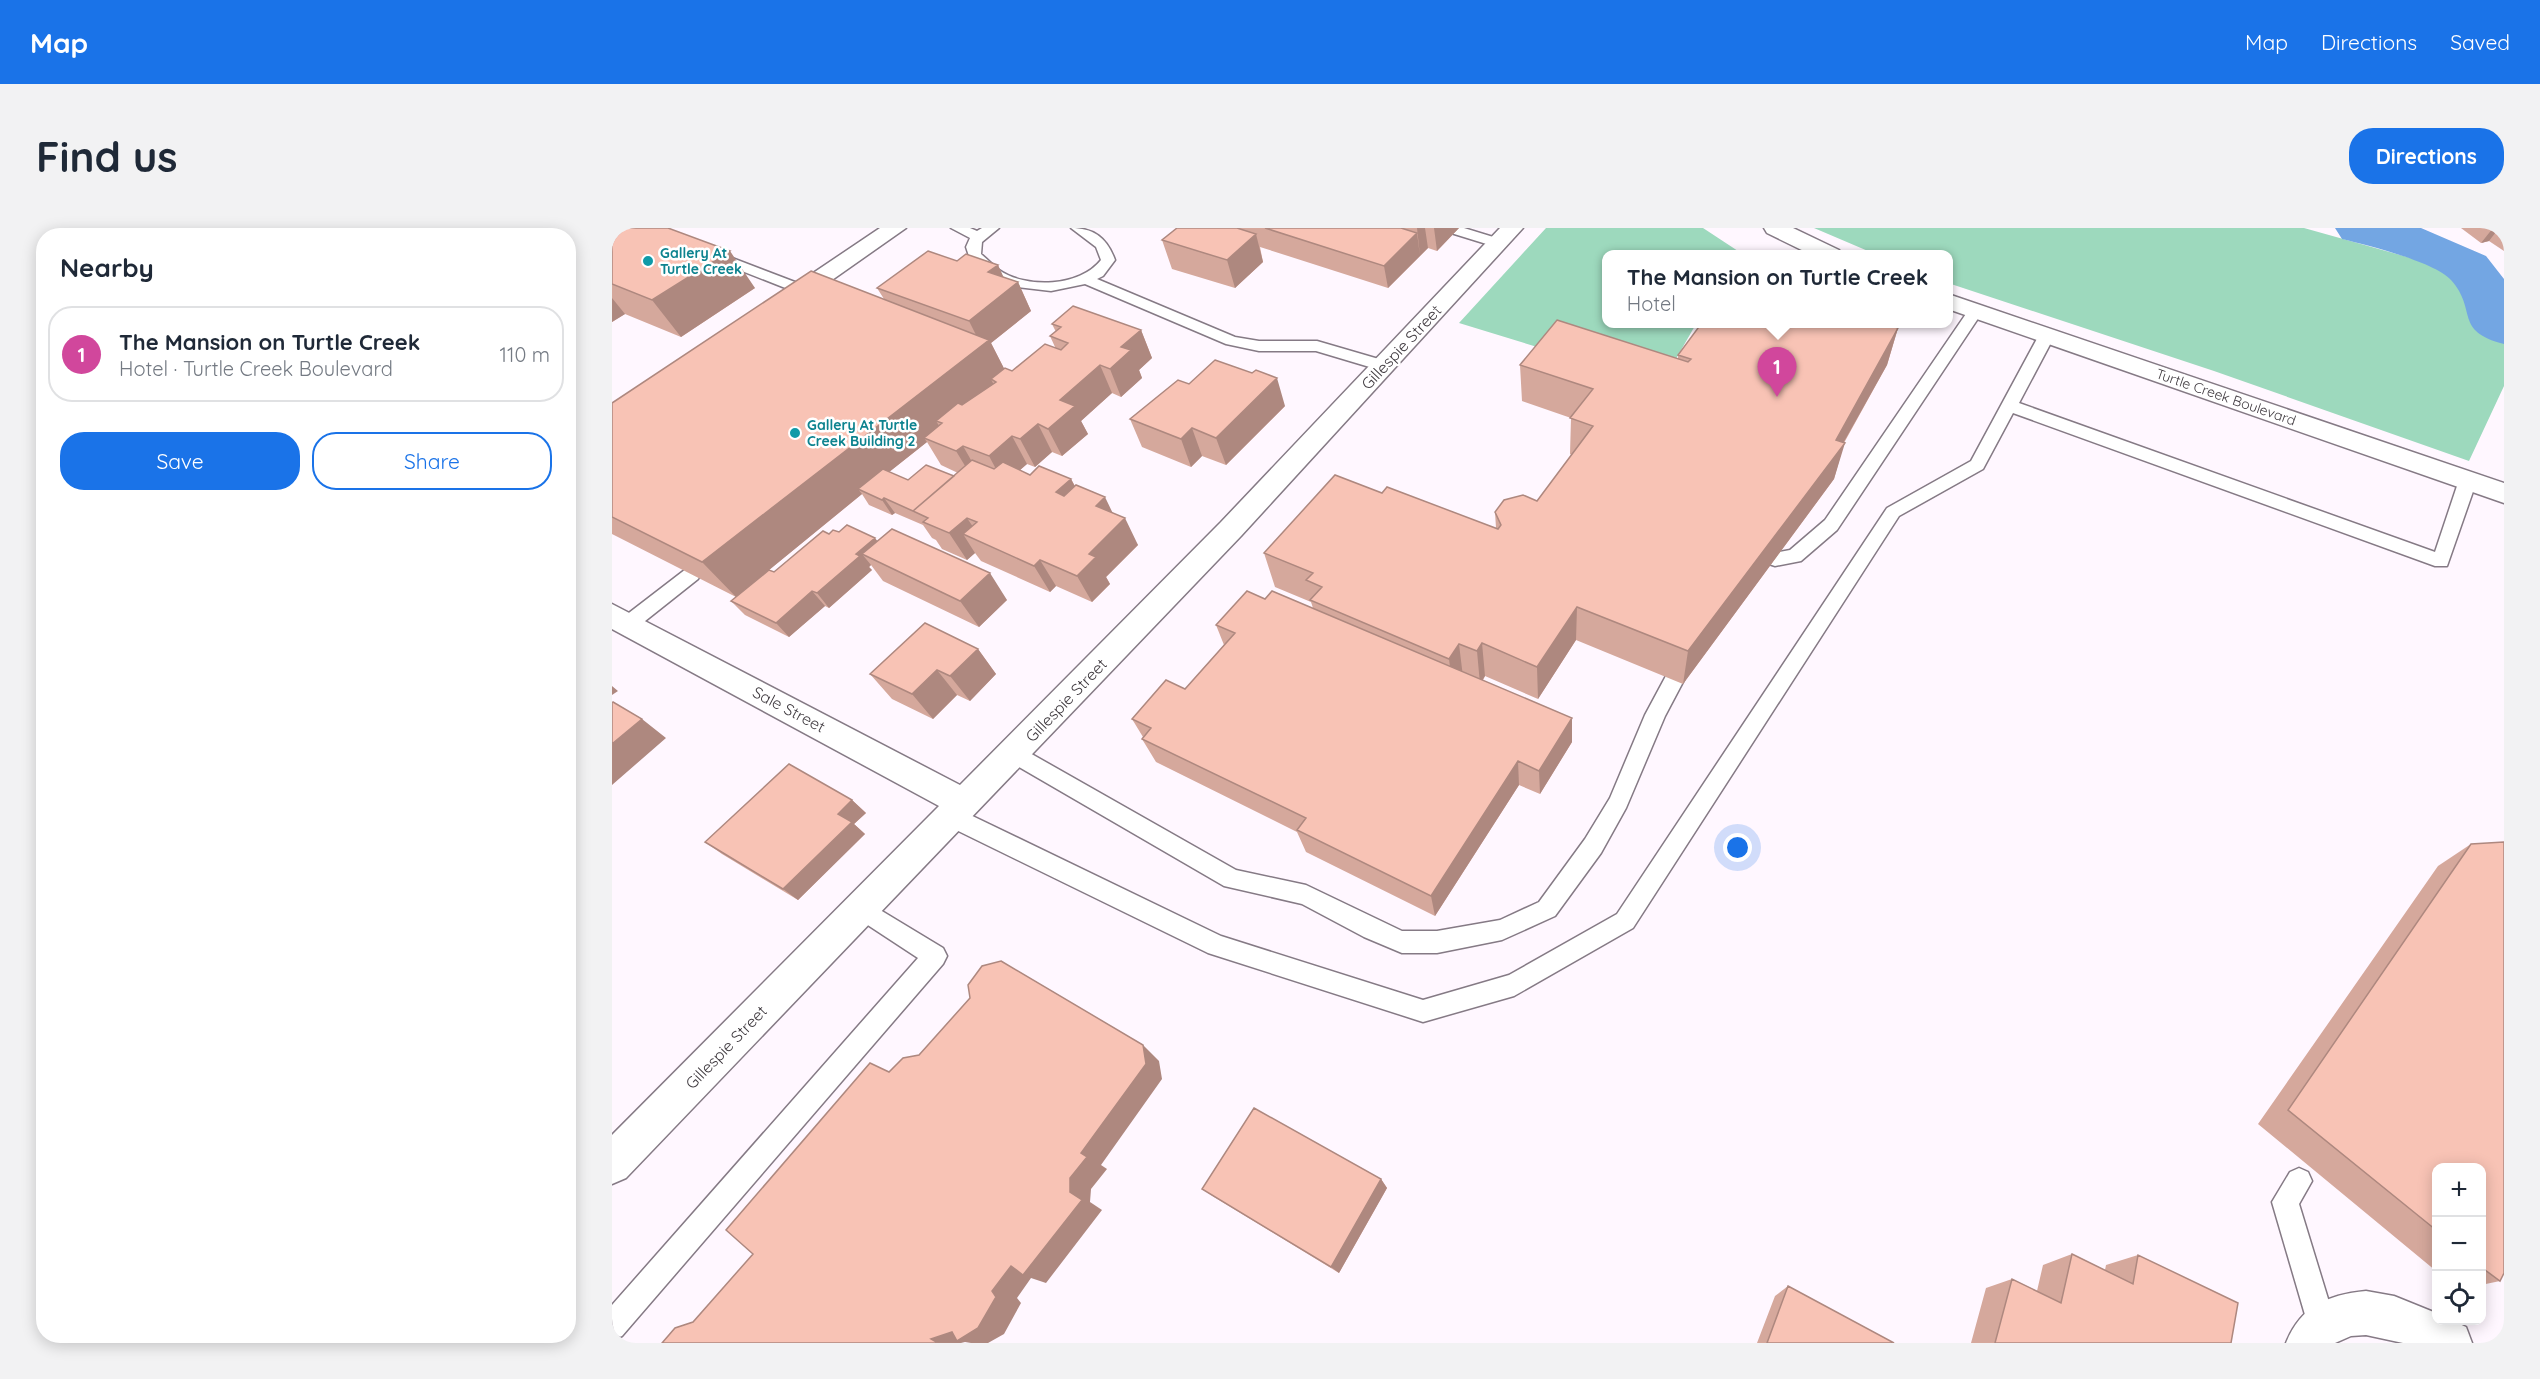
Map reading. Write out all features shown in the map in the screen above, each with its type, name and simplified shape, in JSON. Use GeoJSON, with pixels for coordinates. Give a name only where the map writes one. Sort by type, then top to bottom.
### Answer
{"type":"FeatureCollection","features":[{"type":"Feature","properties":{"kind":"street"},"geometry":{"type":"LineString","coordinates":[[765,315],[895,228]]}},
{"type":"Feature","properties":{"kind":"street"},"geometry":{"type":"LineString","coordinates":[[1775,228],[1821,250]]}},
{"type":"Feature","properties":{"kind":"street","name":"Gillespie Street"},"geometry":{"type":"LineString","coordinates":[[612,1164],[1231,530],[1505,235]]}},
{"type":"Feature","properties":{"kind":"street","name":"Turtle Creek Boulevard"},"geometry":{"type":"LineString","coordinates":[[1953,303],[2504,493]]}},
{"type":"Feature","properties":{"kind":"street","name":"Sale Street"},"geometry":{"type":"LineString","coordinates":[[620,619],[959,811]]}},
{"type":"Feature","properties":{"kind":"street"},"geometry":{"type":"LineString","coordinates":[[2315,1334],[2354,1311],[2394,1317],[2450,1343]]}},
{"type":"Feature","properties":{"kind":"lane"},"geometry":{"type":"LineString","coordinates":[[958,228],[985,232]]}},
{"type":"Feature","properties":{"kind":"lane"},"geometry":{"type":"LineString","coordinates":[[985,232],[973,245],[973,252],[982,266],[1000,278],[1026,284],[1056,286],[1087,280],[1106,266],[1110,257],[1108,249],[1095,236],[1078,228]]}},
{"type":"Feature","properties":{"kind":"lane"},"geometry":{"type":"LineString","coordinates":[[1456,230],[1505,235]]}},
{"type":"Feature","properties":{"kind":"lane"},"geometry":{"type":"LineString","coordinates":[[701,250],[803,290]]}},
{"type":"Feature","properties":{"kind":"lane"},"geometry":{"type":"LineString","coordinates":[[1087,280],[1231,341],[1259,346],[1317,346],[1383,366]]}},
{"type":"Feature","properties":{"kind":"lane"},"geometry":{"type":"LineString","coordinates":[[1775,559],[1795,556],[1831,525],[1975,311]]}},
{"type":"Feature","properties":{"kind":"lane"},"geometry":{"type":"LineString","coordinates":[[959,811],[1216,945],[1423,1011],[1514,986],[1625,921],[1893,512],[1977,465],[2047,336]]}},
{"type":"Feature","properties":{"kind":"lane"},"geometry":{"type":"LineString","coordinates":[[2009,405],[2441,561],[2468,480]]}},
{"type":"Feature","properties":{"kind":"lane"},"geometry":{"type":"LineString","coordinates":[[620,619],[692,574]]}},
{"type":"Feature","properties":{"kind":"lane"},"geometry":{"type":"LineString","coordinates":[[1014,754],[1232,879],[1306,895],[1372,930],[1402,942],[1437,942],[1502,930],[1547,909],[1593,846],[1619,802],[1655,716],[1674,680]]}},
{"type":"Feature","properties":{"kind":"lane"},"geometry":{"type":"LineString","coordinates":[[612,1326],[935,956],[862,909]]}},
{"type":"Feature","properties":{"kind":"lane"},"geometry":{"type":"LineString","coordinates":[[2299,1181],[2285,1202],[2315,1334]]}},
{"type":"Feature","properties":{"kind":"green space"},"geometry":{"type":"Polygon","coordinates":[[[1546,228],[1703,228],[1736,250],[1602,250],[1602,328],[1694,328],[1661,385],[1459,323],[1546,228]]]}},
{"type":"Feature","properties":{"kind":"green space"},"geometry":{"type":"Polygon","coordinates":[[[1814,228],[2304,228],[2443,267],[2504,294],[2504,386],[2469,461],[2214,371],[1953,285],[1953,250],[1866,250],[1814,228]]]}},
{"type":"Feature","properties":{"kind":"building"},"geometry":{"type":"Polygon","coordinates":[[[612,228],[668,228],[730,251],[652,300],[612,284],[612,228]]]}},
{"type":"Feature","properties":{"kind":"building"},"geometry":{"type":"Polygon","coordinates":[[[1177,228],[1237,228],[1256,234],[1227,260],[1162,240],[1177,228]]]}},
{"type":"Feature","properties":{"kind":"building"},"geometry":{"type":"Polygon","coordinates":[[[1265,228],[1401,228],[1417,233],[1384,266],[1265,228]]]}},
{"type":"Feature","properties":{"kind":"building"},"geometry":{"type":"Polygon","coordinates":[[[928,251],[957,261],[966,254],[998,265],[988,272],[1018,282],[969,321],[877,288],[928,251]]]}},
{"type":"Feature","properties":{"kind":"building","name":"Gallery At Turtle Creek Building 2"},"geometry":{"type":"Polygon","coordinates":[[[811,271],[989,340],[702,562],[612,517],[612,403],[811,271]]]}},
{"type":"Feature","properties":{"kind":"building"},"geometry":{"type":"Polygon","coordinates":[[[1073,306],[1141,330],[1121,347],[1131,350],[1110,369],[1100,365],[1060,400],[1075,406],[1048,429],[1038,424],[1020,439],[1012,436],[989,456],[963,446],[956,451],[924,438],[942,423],[936,421],[958,403],[962,405],[996,382],[991,379],[1005,368],[1012,371],[1045,344],[1061,350],[1068,343],[1050,336],[1061,327],[1052,324],[1073,306]]]}},
{"type":"Feature","properties":{"kind":"building"},"geometry":{"type":"Polygon","coordinates":[[[1557,320],[1688,362],[1691,359],[1678,355],[1698,328],[1898,328],[1836,440],[1845,443],[1688,651],[1577,607],[1537,667],[1482,643],[1477,651],[1459,644],[1449,659],[1310,600],[1322,587],[1306,580],[1313,573],[1264,553],[1335,475],[1382,493],[1387,487],[1498,529],[1501,525],[1495,512],[1504,500],[1523,495],[1537,501],[1593,426],[1570,418],[1593,389],[1520,365],[1557,320]]]}},
{"type":"Feature","properties":{"kind":"building"},"geometry":{"type":"Polygon","coordinates":[[[1215,360],[1252,373],[1256,370],[1277,378],[1216,438],[1192,428],[1181,439],[1130,419],[1178,380],[1189,384],[1215,360]]]}},
{"type":"Feature","properties":{"kind":"building"},"geometry":{"type":"Polygon","coordinates":[[[972,460],[994,469],[1003,462],[1030,475],[1039,466],[1071,479],[1056,492],[1064,496],[1076,485],[1105,497],[1096,506],[1125,518],[1089,554],[1096,557],[1077,576],[1040,560],[1034,566],[963,534],[977,522],[967,518],[949,533],[923,522],[928,518],[913,511],[972,460]]]}},
{"type":"Feature","properties":{"kind":"building"},"geometry":{"type":"Polygon","coordinates":[[[926,465],[954,476],[913,511],[858,489],[883,469],[908,480],[926,465]]]}},
{"type":"Feature","properties":{"kind":"building"},"geometry":{"type":"Polygon","coordinates":[[[847,525],[875,538],[856,554],[860,556],[817,593],[812,591],[776,623],[731,601],[769,570],[774,572],[823,531],[829,534],[833,530],[839,532],[847,525]]]}},
{"type":"Feature","properties":{"kind":"building"},"geometry":{"type":"Polygon","coordinates":[[[892,529],[990,573],[960,601],[862,554],[892,529]]]}},
{"type":"Feature","properties":{"kind":"building"},"geometry":{"type":"Polygon","coordinates":[[[1247,591],[1265,599],[1272,591],[1572,718],[1539,771],[1518,761],[1431,896],[1297,830],[1306,818],[1142,739],[1151,728],[1132,719],[1166,680],[1185,689],[1235,633],[1216,625],[1247,591]]]}},
{"type":"Feature","properties":{"kind":"building"},"geometry":{"type":"Polygon","coordinates":[[[925,623],[978,649],[950,676],[937,670],[912,694],[870,674],[925,623]]]}},
{"type":"Feature","properties":{"kind":"building"},"geometry":{"type":"Polygon","coordinates":[[[612,703],[642,719],[612,744],[612,703]]]}},
{"type":"Feature","properties":{"kind":"building"},"geometry":{"type":"Polygon","coordinates":[[[789,764],[852,800],[838,814],[852,822],[783,889],[705,842],[789,764]]]}},
{"type":"Feature","properties":{"kind":"building"},"geometry":{"type":"Polygon","coordinates":[[[2504,842],[2504,1273],[2500,1281],[2486,1271],[2486,1163],[2432,1163],[2432,1227],[2288,1110],[2471,844],[2504,842]]]}},
{"type":"Feature","properties":{"kind":"building"},"geometry":{"type":"Polygon","coordinates":[[[1001,961],[1143,1045],[1146,1064],[1081,1153],[1087,1157],[1070,1178],[1070,1192],[1082,1200],[1023,1275],[1011,1266],[992,1291],[996,1297],[978,1328],[957,1341],[952,1332],[931,1339],[938,1343],[662,1343],[675,1328],[693,1322],[753,1254],[726,1230],[870,1063],[889,1072],[903,1058],[919,1055],[970,998],[968,985],[982,966],[1001,961]]]}},
{"type":"Feature","properties":{"kind":"building"},"geometry":{"type":"Polygon","coordinates":[[[1254,1108],[1381,1179],[1331,1267],[1202,1189],[1254,1108]]]}},
{"type":"Feature","properties":{"kind":"building"},"geometry":{"type":"Polygon","coordinates":[[[2072,1254],[2133,1284],[2138,1255],[2238,1303],[2231,1343],[1995,1343],[2012,1279],[2061,1303],[2072,1254]]]}},
{"type":"Feature","properties":{"kind":"building"},"geometry":{"type":"Polygon","coordinates":[[[1788,1286],[1894,1343],[1767,1343],[1788,1286]]]}},
{"type":"Feature","properties":{"kind":"waterway"},"geometry":{"type":"LineString","coordinates":[[2360,228],[2412,241],[2468,267],[2485,290],[2498,324],[2504,327]]}},
{"type":"Feature","properties":{"kind":"place","name":"Gallery At Turtle Creek"},"geometry":{"type":"Point","coordinates":[648,261]}},
{"type":"Feature","properties":{"kind":"place","name":"The Mansion on Turtle Creek"},"geometry":{"type":"Point","coordinates":[1777,397]}},
{"type":"Feature","properties":{"kind":"place","name":"Gallery At Turtle Creek Building 2"},"geometry":{"type":"Point","coordinates":[795,433]}}]}
